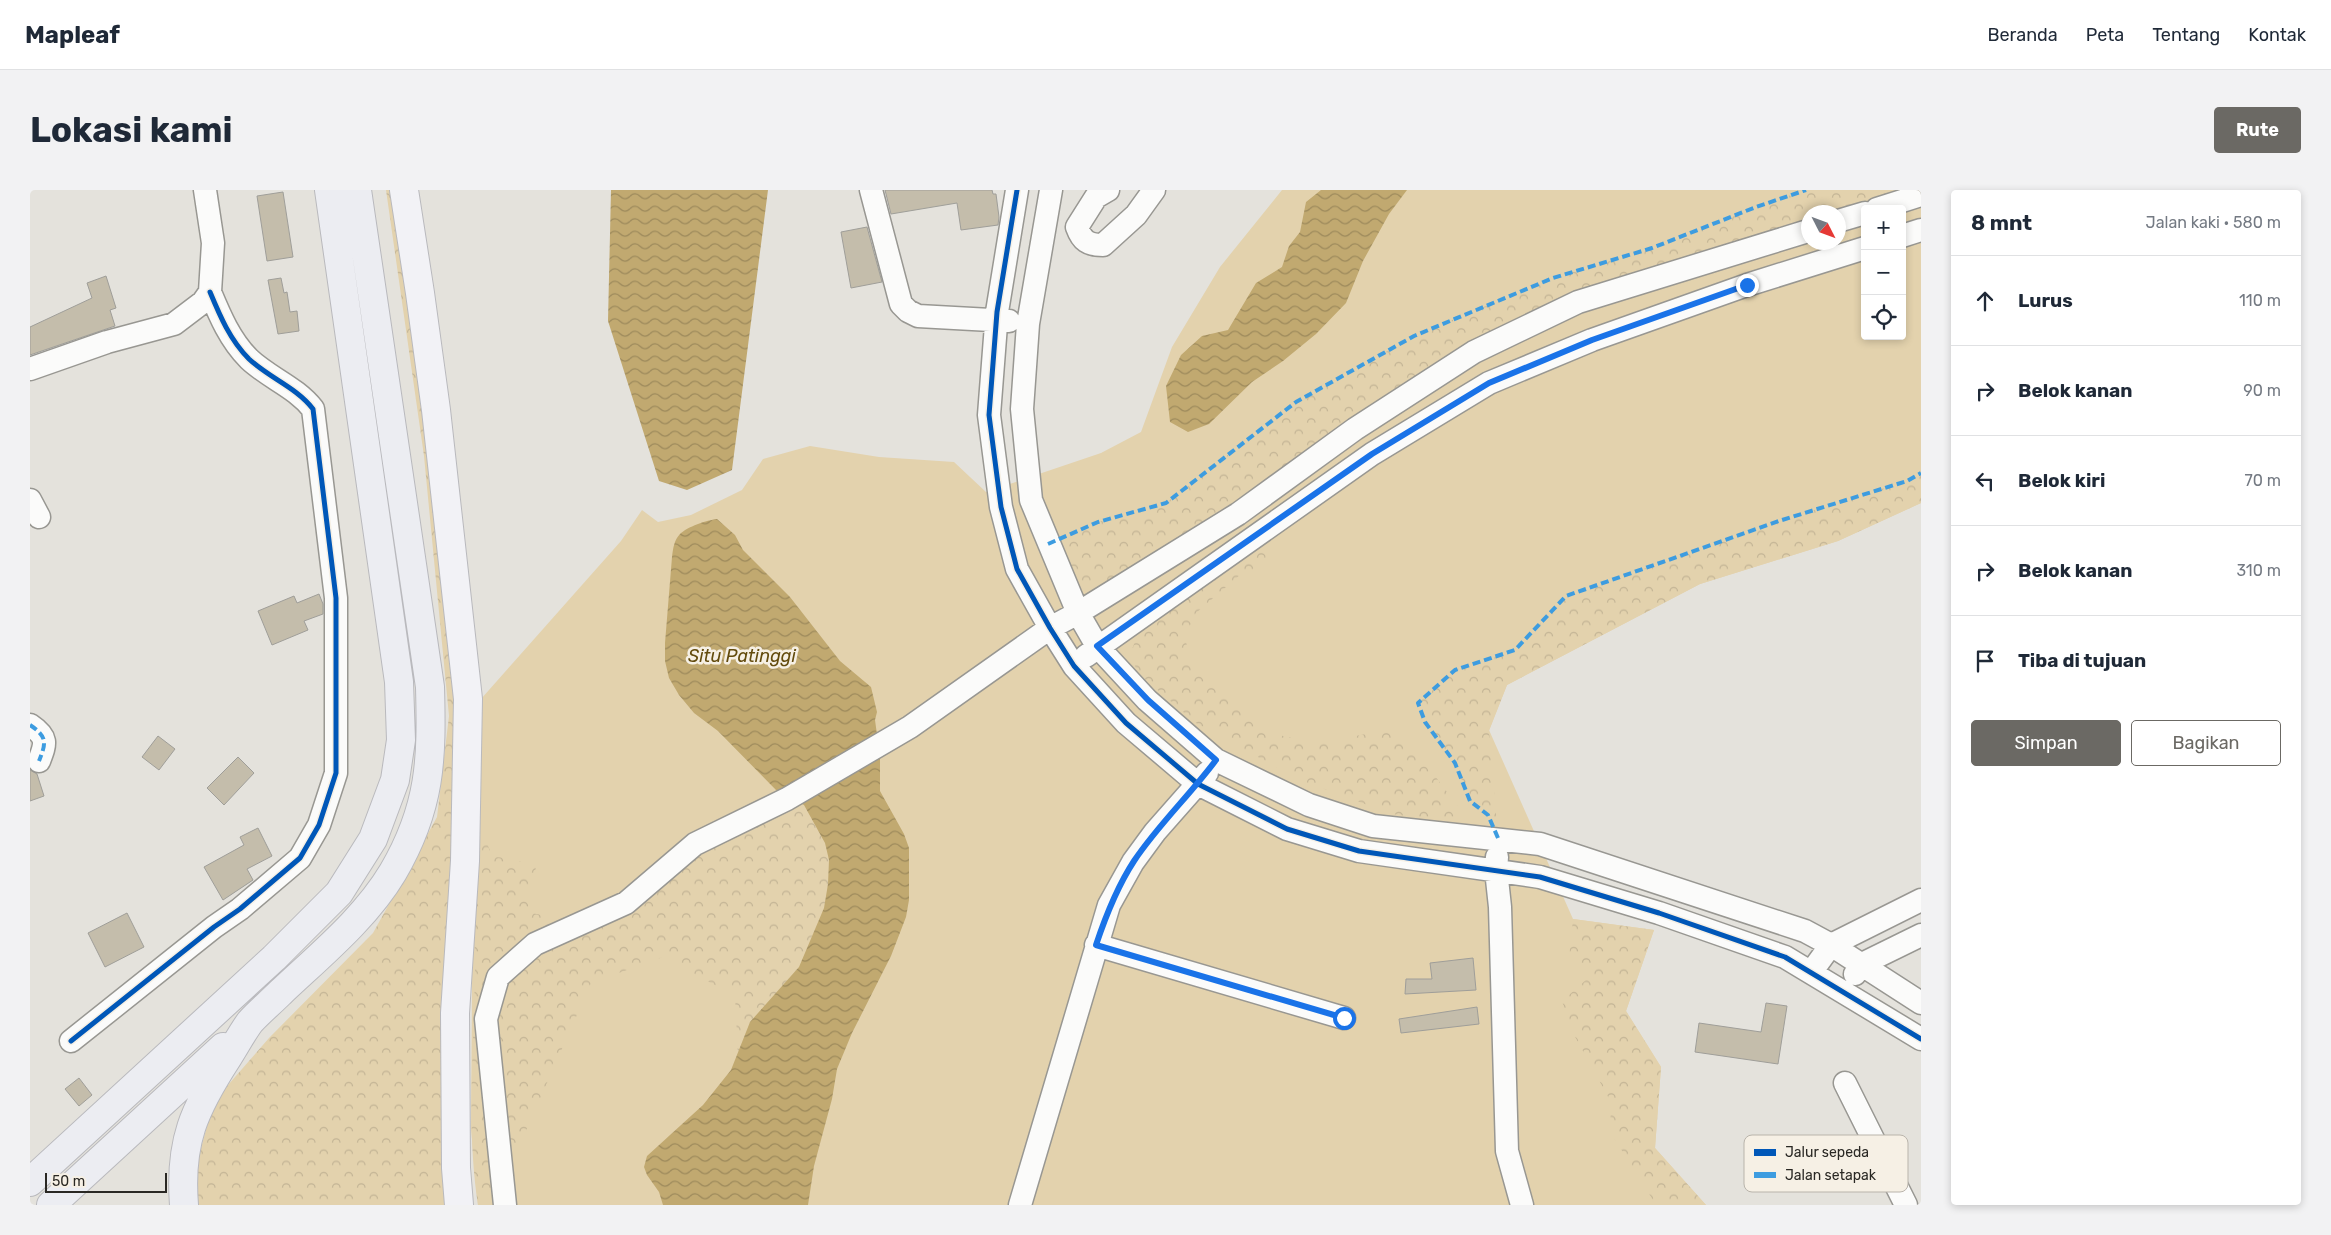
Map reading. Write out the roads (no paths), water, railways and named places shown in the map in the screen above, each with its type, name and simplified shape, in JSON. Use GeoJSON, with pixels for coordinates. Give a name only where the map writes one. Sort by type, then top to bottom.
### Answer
{"type":"FeatureCollection","features":[{"type":"Feature","properties":{"kind":"highway"},"geometry":{"type":"LineString","coordinates":[[36,1177],[274,958],[339,893],[373,839],[395,780],[401,740],[399,682],[329,190]]}},
{"type":"Feature","properties":{"kind":"highway"},"geometry":{"type":"LineString","coordinates":[[55,1201],[250,1022],[358,918],[392,873],[414,831],[428,786],[432,742],[430,687],[357,190]]}},
{"type":"Feature","properties":{"kind":"highway"},"geometry":{"type":"LineString","coordinates":[[184,1205],[182,1173],[191,1123],[210,1084],[250,1022]]}},
{"type":"Feature","properties":{"kind":"main road"},"geometry":{"type":"LineString","coordinates":[[404,190],[436,410],[468,699],[465,861],[455,1013],[456,1168],[459,1205]]}},
{"type":"Feature","properties":{"kind":"street"},"geometry":{"type":"LineString","coordinates":[[72,1041],[214,927],[240,909],[300,858],[319,826],[336,773],[336,598],[314,409],[303,396],[250,359],[221,320],[210,292],[213,243],[205,190]]}},
{"type":"Feature","properties":{"kind":"street"},"geometry":{"type":"LineString","coordinates":[[871,190],[901,304],[908,311],[918,316],[996,318],[1028,324]]}},
{"type":"Feature","properties":{"kind":"street"},"geometry":{"type":"LineString","coordinates":[[1017,190],[996,318],[989,415],[1001,506],[1017,569],[1050,628],[1074,666],[1126,723],[1198,784],[1287,829],[1359,851],[1540,877],[1659,913],[1785,957],[1812,971],[1921,1039]]}},
{"type":"Feature","properties":{"kind":"street"},"geometry":{"type":"LineString","coordinates":[[1051,190],[1028,324],[1022,409],[1031,500],[1078,613],[1097,646],[1148,700],[1216,760],[1309,805],[1373,826],[1540,844],[1805,931],[1862,964],[1921,1003]]}},
{"type":"Feature","properties":{"kind":"street"},"geometry":{"type":"LineString","coordinates":[[1108,190],[1096,197],[1077,227],[1081,238],[1090,245],[1103,245],[1136,215],[1154,190]]}},
{"type":"Feature","properties":{"kind":"street"},"geometry":{"type":"LineString","coordinates":[[1890,205],[1921,195]]}},
{"type":"Feature","properties":{"kind":"street"},"geometry":{"type":"LineString","coordinates":[[1846,219],[1861,214]]}},
{"type":"Feature","properties":{"kind":"street"},"geometry":{"type":"LineString","coordinates":[[1906,235],[1921,230]]}},
{"type":"Feature","properties":{"kind":"street"},"geometry":{"type":"LineString","coordinates":[[505,1205],[486,1019],[498,977],[535,944],[626,903],[695,844],[787,799],[910,727],[1050,628],[1078,613],[1238,514],[1355,429],[1474,352],[1578,302],[1801,233]]}},
{"type":"Feature","properties":{"kind":"street"},"geometry":{"type":"LineString","coordinates":[[1074,666],[1097,646],[1372,454],[1489,383],[1592,340],[1747,285],[1861,249]]}},
{"type":"Feature","properties":{"kind":"street"},"geometry":{"type":"LineString","coordinates":[[30,369],[107,342],[174,324],[203,302],[210,292]]}},
{"type":"Feature","properties":{"kind":"street"},"geometry":{"type":"LineString","coordinates":[[30,725],[43,736],[46,745],[39,761]]}},
{"type":"Feature","properties":{"kind":"street"},"geometry":{"type":"LineString","coordinates":[[1020,1205],[1109,906],[1133,862],[1155,832],[1198,784],[1216,760]]}},
{"type":"Feature","properties":{"kind":"street"},"geometry":{"type":"LineString","coordinates":[[1498,838],[1496,870],[1500,907],[1507,1151],[1522,1205]]}},
{"type":"Feature","properties":{"kind":"street"},"geometry":{"type":"LineString","coordinates":[[1812,971],[1831,945],[1921,900]]}},
{"type":"Feature","properties":{"kind":"street"},"geometry":{"type":"LineString","coordinates":[[1842,991],[1862,964],[1921,935]]}},
{"type":"Feature","properties":{"kind":"street"},"geometry":{"type":"LineString","coordinates":[[1096,945],[1344,1018]]}},
{"type":"Feature","properties":{"kind":"street"},"geometry":{"type":"LineString","coordinates":[[1845,1084],[1871,1135]]}},
{"type":"Feature","properties":{"kind":"street"},"geometry":{"type":"LineString","coordinates":[[1899,1192],[1906,1205]]}},
{"type":"Feature","properties":{"kind":"water"},"geometry":{"type":"Polygon","coordinates":[[[611,190],[768,190],[732,470],[687,490],[659,481],[608,321],[611,190]]]}},
{"type":"Feature","properties":{"kind":"water"},"geometry":{"type":"Polygon","coordinates":[[[1321,190],[1407,190],[1389,214],[1363,261],[1346,303],[1316,334],[1283,361],[1252,382],[1209,424],[1188,432],[1170,422],[1166,386],[1181,355],[1202,336],[1228,330],[1256,283],[1282,267],[1289,246],[1300,232],[1306,202],[1321,190]]]}},
{"type":"Feature","properties":{"kind":"water","name":"Situ Patinggi"},"geometry":{"type":"Polygon","coordinates":[[[717,519],[735,535],[743,550],[790,597],[840,661],[871,687],[877,712],[875,720],[880,756],[880,791],[904,834],[909,848],[909,900],[906,917],[891,956],[852,1033],[837,1069],[832,1099],[814,1166],[808,1205],[663,1205],[659,1192],[647,1175],[644,1167],[647,1156],[703,1105],[731,1070],[750,1022],[799,967],[824,908],[828,884],[829,860],[825,843],[804,805],[776,790],[718,731],[694,713],[679,695],[669,678],[665,661],[665,643],[674,545],[678,536],[683,531],[703,522],[717,519]]]}}]}
